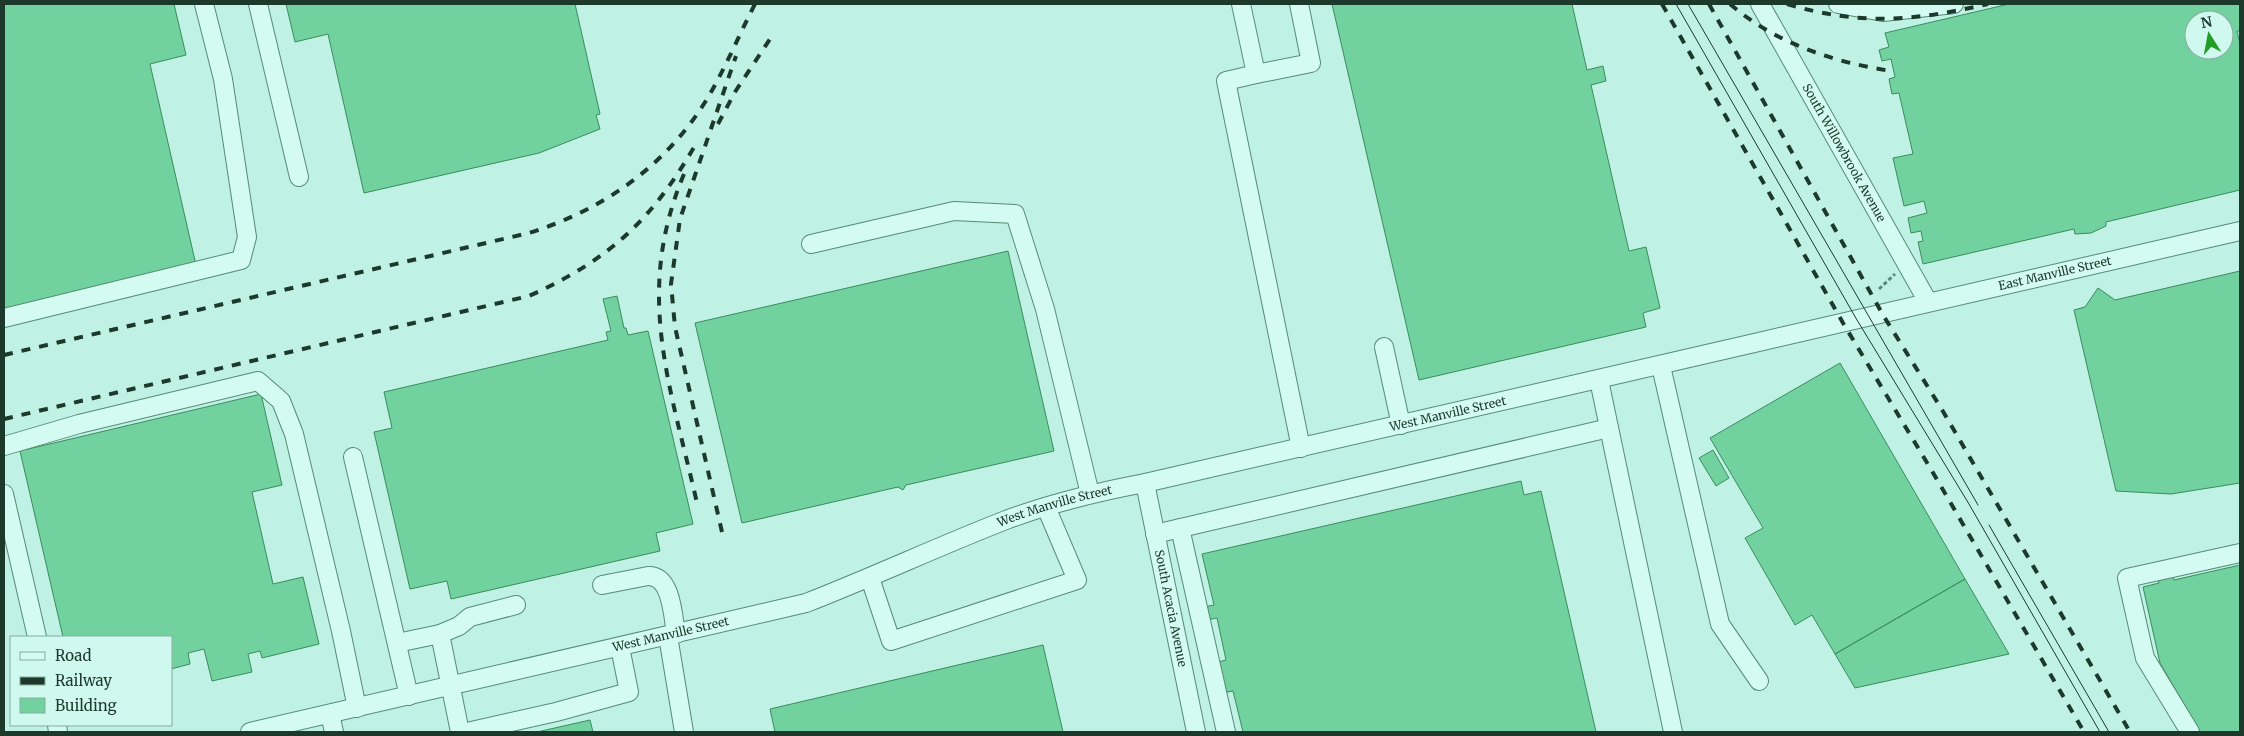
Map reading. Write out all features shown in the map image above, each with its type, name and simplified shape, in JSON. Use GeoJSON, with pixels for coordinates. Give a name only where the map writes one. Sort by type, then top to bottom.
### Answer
{"type":"FeatureCollection","features":[{"type":"Feature","properties":{"kind":"street"},"geometry":{"type":"LineString","coordinates":[[4,318],[241,260],[247,237],[223,80],[204,4]]}},
{"type":"Feature","properties":{"kind":"street"},"geometry":{"type":"LineString","coordinates":[[258,4],[299,177]]}},
{"type":"Feature","properties":{"kind":"street"},"geometry":{"type":"LineString","coordinates":[[1241,4],[1256,74]]}},
{"type":"Feature","properties":{"kind":"street"},"geometry":{"type":"LineString","coordinates":[[1299,4],[1317,61],[1226,81],[1301,448]]}},
{"type":"Feature","properties":{"kind":"street","name":"South Willowbrook Avenue"},"geometry":{"type":"LineString","coordinates":[[1760,4],[1928,302]]}},
{"type":"Feature","properties":{"kind":"street"},"geometry":{"type":"LineString","coordinates":[[1838,4],[1883,12],[1954,4]]}},
{"type":"Feature","properties":{"kind":"street"},"geometry":{"type":"LineString","coordinates":[[811,244],[954,211],[1015,214],[1045,309],[1090,494]]}},
{"type":"Feature","properties":{"kind":"street","name":"East Manville Street"},"geometry":{"type":"LineString","coordinates":[[1870,318],[1928,302],[2240,231]]}},
{"type":"Feature","properties":{"kind":"street","name":"West Manville Street"},"geometry":{"type":"LineString","coordinates":[[250,732],[672,635],[806,602],[870,578],[1006,520],[1046,506],[1090,494],[1301,448],[1870,318]]}},
{"type":"Feature","properties":{"kind":"street"},"geometry":{"type":"LineString","coordinates":[[1384,347],[1401,425]]}},
{"type":"Feature","properties":{"kind":"street"},"geometry":{"type":"LineString","coordinates":[[1662,366],[1720,624],[1759,681]]}},
{"type":"Feature","properties":{"kind":"street"},"geometry":{"type":"LineString","coordinates":[[1599,380],[1673,732]]}},
{"type":"Feature","properties":{"kind":"street"},"geometry":{"type":"LineString","coordinates":[[4,446],[79,424],[258,381],[280,401],[294,434],[341,631],[357,708]]}},
{"type":"Feature","properties":{"kind":"street"},"geometry":{"type":"LineString","coordinates":[[1155,534],[1609,428]]}},
{"type":"Feature","properties":{"kind":"street"},"geometry":{"type":"LineString","coordinates":[[353,457],[409,696]]}},
{"type":"Feature","properties":{"kind":"street","name":"South Acacia Avenue"},"geometry":{"type":"LineString","coordinates":[[1145,483],[1196,732]]}},
{"type":"Feature","properties":{"kind":"street"},"geometry":{"type":"LineString","coordinates":[[4,494],[37,636]]}},
{"type":"Feature","properties":{"kind":"street"},"geometry":{"type":"LineString","coordinates":[[870,578],[891,641],[1077,580],[1046,506]]}},
{"type":"Feature","properties":{"kind":"street"},"geometry":{"type":"LineString","coordinates":[[1180,528],[1226,732]]}},
{"type":"Feature","properties":{"kind":"street"},"geometry":{"type":"LineString","coordinates":[[2190,732],[2144,658],[2127,578],[2240,553]]}},
{"type":"Feature","properties":{"kind":"street"},"geometry":{"type":"LineString","coordinates":[[602,585],[648,576],[654,576],[662,580],[668,593],[684,732]]}},
{"type":"Feature","properties":{"kind":"street"},"geometry":{"type":"LineString","coordinates":[[397,643],[440,634],[459,626],[470,617],[516,606]]}},
{"type":"Feature","properties":{"kind":"street"},"geometry":{"type":"LineString","coordinates":[[440,634],[460,732]]}},
{"type":"Feature","properties":{"kind":"street"},"geometry":{"type":"LineString","coordinates":[[467,732],[556,712],[629,692],[620,647]]}},
{"type":"Feature","properties":{"kind":"street"},"geometry":{"type":"LineString","coordinates":[[330,714],[334,732]]}},
{"type":"Feature","properties":{"kind":"path"},"geometry":{"type":"LineString","coordinates":[[1878,289],[1897,272]]}},
{"type":"Feature","properties":{"kind":"building"},"geometry":{"type":"Polygon","coordinates":[[[4,4],[174,4],[186,55],[150,64],[196,265],[4,309],[4,4]]]}},
{"type":"Feature","properties":{"kind":"building"},"geometry":{"type":"Polygon","coordinates":[[[286,4],[575,4],[600,114],[596,115],[600,129],[539,153],[364,193],[328,34],[295,42],[286,4]]]}},
{"type":"Feature","properties":{"kind":"building"},"geometry":{"type":"Polygon","coordinates":[[[1332,4],[1572,4],[1587,70],[1603,66],[1606,81],[1591,85],[1629,251],[1646,247],[1660,308],[1643,313],[1646,327],[1419,380],[1332,4]]]}},
{"type":"Feature","properties":{"kind":"building"},"geometry":{"type":"Polygon","coordinates":[[[2009,4],[2240,4],[2240,31],[2237,31],[2240,44],[2240,190],[2106,222],[2106,226],[2091,233],[2075,234],[2074,229],[1923,264],[1918,242],[1923,241],[1921,231],[1911,233],[1908,218],[1927,213],[1924,201],[1904,206],[1893,158],[1913,154],[1899,93],[1892,94],[1889,79],[1895,77],[1891,59],[1882,61],[1879,50],[1889,47],[1885,33],[2009,4]]]}},
{"type":"Feature","properties":{"kind":"building"},"geometry":{"type":"Polygon","coordinates":[[[1008,251],[1054,451],[906,485],[903,490],[898,487],[742,523],[695,323],[1008,251]]]}},
{"type":"Feature","properties":{"kind":"building"},"geometry":{"type":"Polygon","coordinates":[[[2240,271],[2240,483],[2171,494],[2116,491],[2074,310],[2085,307],[2098,288],[2115,300],[2240,271]]]}},
{"type":"Feature","properties":{"kind":"building"},"geometry":{"type":"Polygon","coordinates":[[[617,296],[624,328],[626,328],[628,335],[648,331],[693,524],[656,533],[660,551],[451,599],[447,581],[410,589],[374,432],[392,428],[384,392],[608,340],[606,332],[611,331],[603,299],[617,296]]]}},
{"type":"Feature","properties":{"kind":"building"},"geometry":{"type":"Polygon","coordinates":[[[1840,363],[1965,579],[1835,654],[1812,615],[1795,625],[1745,538],[1763,528],[1710,438],[1840,363]]]}},
{"type":"Feature","properties":{"kind":"building"},"geometry":{"type":"Polygon","coordinates":[[[261,394],[282,485],[252,492],[273,584],[303,577],[319,644],[262,658],[260,651],[248,654],[252,672],[212,681],[204,649],[188,653],[190,664],[172,669],[172,636],[63,636],[20,451],[261,394]]]}},
{"type":"Feature","properties":{"kind":"building"},"geometry":{"type":"Polygon","coordinates":[[[1713,450],[1729,478],[1716,486],[1699,458],[1713,450]]]}},
{"type":"Feature","properties":{"kind":"building"},"geometry":{"type":"Polygon","coordinates":[[[1521,481],[1524,495],[1541,491],[1596,732],[1243,732],[1233,691],[1222,693],[1215,663],[1226,660],[1217,618],[1207,620],[1204,607],[1214,605],[1202,554],[1521,481]]]}},
{"type":"Feature","properties":{"kind":"building"},"geometry":{"type":"Polygon","coordinates":[[[2240,565],[2240,732],[2200,732],[2160,663],[2143,587],[2159,583],[2158,580],[2173,577],[2174,580],[2240,565]]]}},
{"type":"Feature","properties":{"kind":"building"},"geometry":{"type":"Polygon","coordinates":[[[1965,579],[2009,654],[1855,688],[1835,654],[1965,579]]]}},
{"type":"Feature","properties":{"kind":"building"},"geometry":{"type":"Polygon","coordinates":[[[1043,645],[1063,732],[775,732],[770,709],[1043,645]]]}},
{"type":"Feature","properties":{"kind":"building"},"geometry":{"type":"Polygon","coordinates":[[[590,720],[593,732],[537,732],[590,720]]]}},
{"type":"Feature","properties":{"kind":"tram line"},"geometry":{"type":"LineString","coordinates":[[1676,4],[1857,320],[1969,504],[2100,732]]}},
{"type":"Feature","properties":{"kind":"tram line"},"geometry":{"type":"LineString","coordinates":[[1688,4],[1978,505]]}},
{"type":"Feature","properties":{"kind":"tram line"},"geometry":{"type":"LineString","coordinates":[[1989,525],[2109,732]]}},
{"type":"Feature","properties":{"kind":"railway"},"geometry":{"type":"LineString","coordinates":[[4,355],[529,233],[582,212],[607,198],[652,165],[691,123],[714,88],[755,4]]}},
{"type":"Feature","properties":{"kind":"railway"},"geometry":{"type":"LineString","coordinates":[[1662,4],[1843,323],[1932,471],[2084,732]]}},
{"type":"Feature","properties":{"kind":"railway"},"geometry":{"type":"LineString","coordinates":[[1709,4],[1883,315],[1941,408],[2130,732]]}},
{"type":"Feature","properties":{"kind":"railway"},"geometry":{"type":"LineString","coordinates":[[1730,4],[1766,30],[1806,49],[1848,62],[1891,71]]}},
{"type":"Feature","properties":{"kind":"railway"},"geometry":{"type":"LineString","coordinates":[[1787,4],[1839,16],[1888,19],[1936,14],[1988,4]]}},
{"type":"Feature","properties":{"kind":"railway"},"geometry":{"type":"LineString","coordinates":[[718,124],[735,92],[772,36]]}},
{"type":"Feature","properties":{"kind":"railway"},"geometry":{"type":"LineString","coordinates":[[722,532],[675,327],[671,284],[680,219],[736,56]]}},
{"type":"Feature","properties":{"kind":"railway"},"geometry":{"type":"LineString","coordinates":[[4,419],[529,296],[584,267],[627,234],[664,193],[697,142]]}},
{"type":"Feature","properties":{"kind":"railway"},"geometry":{"type":"LineString","coordinates":[[684,174],[669,217],[661,259],[659,299],[668,378],[697,503]]}}]}
